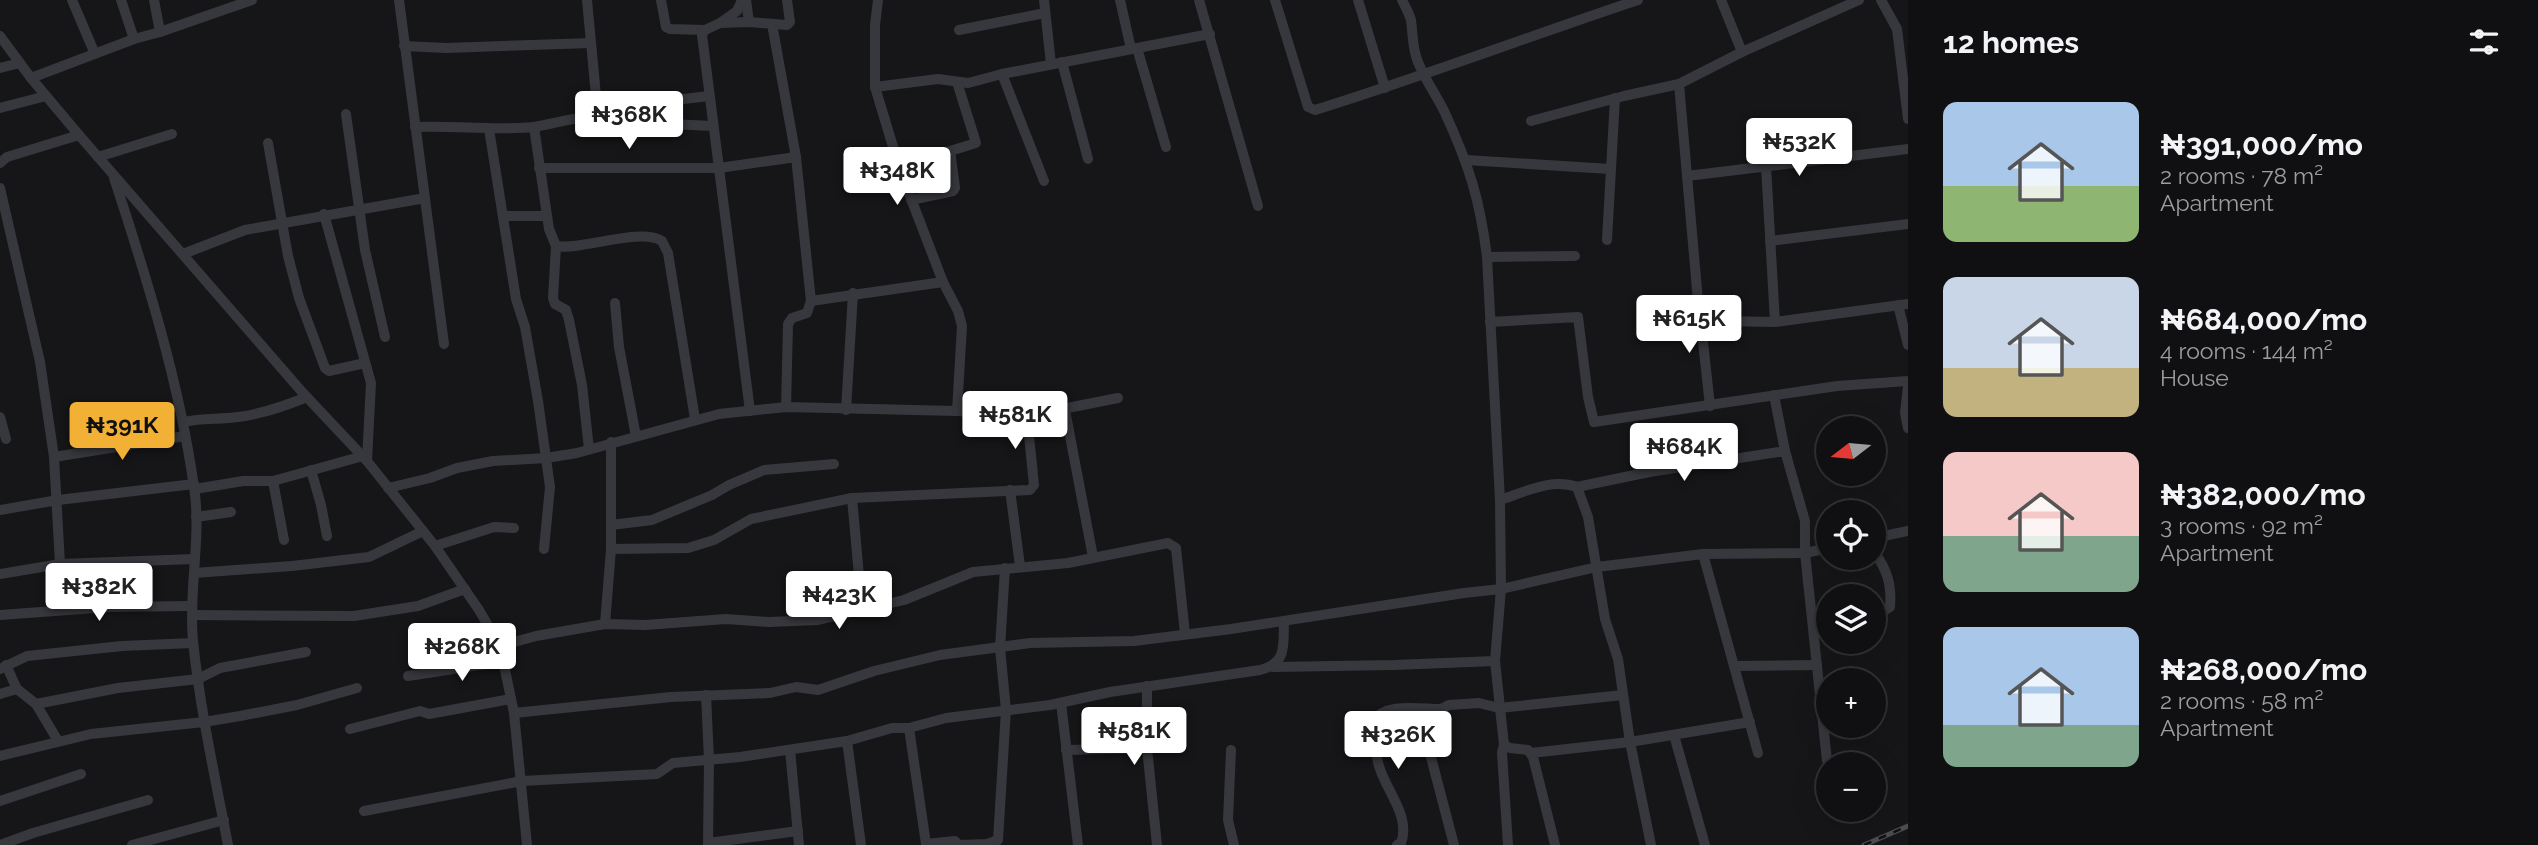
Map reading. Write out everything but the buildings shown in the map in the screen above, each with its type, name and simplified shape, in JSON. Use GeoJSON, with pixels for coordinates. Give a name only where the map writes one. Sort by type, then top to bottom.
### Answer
{"type":"FeatureCollection","features":[{"type":"Feature","properties":{"kind":"street"},"geometry":{"type":"LineString","coordinates":[[72,0],[94,54]]}},
{"type":"Feature","properties":{"kind":"street"},"geometry":{"type":"LineString","coordinates":[[121,0],[134,39]]}},
{"type":"Feature","properties":{"kind":"street"},"geometry":{"type":"LineString","coordinates":[[154,0],[160,32]]}},
{"type":"Feature","properties":{"kind":"street"},"geometry":{"type":"LineString","coordinates":[[399,0],[444,344]]}},
{"type":"Feature","properties":{"kind":"street"},"geometry":{"type":"LineString","coordinates":[[587,0],[597,117]]}},
{"type":"Feature","properties":{"kind":"street"},"geometry":{"type":"LineString","coordinates":[[661,0],[666,27],[705,30],[737,11],[744,0]]}},
{"type":"Feature","properties":{"kind":"street"},"geometry":{"type":"LineString","coordinates":[[744,0],[749,22]]}},
{"type":"Feature","properties":{"kind":"street"},"geometry":{"type":"LineString","coordinates":[[720,23],[789,24],[788,0]]}},
{"type":"Feature","properties":{"kind":"street"},"geometry":{"type":"LineString","coordinates":[[878,0],[875,25],[875,87],[911,201],[962,326],[957,411]]}},
{"type":"Feature","properties":{"kind":"street"},"geometry":{"type":"LineString","coordinates":[[1044,0],[1056,63],[1088,159]]}},
{"type":"Feature","properties":{"kind":"street"},"geometry":{"type":"LineString","coordinates":[[1120,0],[1166,146]]}},
{"type":"Feature","properties":{"kind":"street"},"geometry":{"type":"LineString","coordinates":[[1199,0],[1258,206]]}},
{"type":"Feature","properties":{"kind":"street"},"geometry":{"type":"LineString","coordinates":[[1276,0],[1308,107],[1315,110],[1424,76],[1588,15],[1638,0]]}},
{"type":"Feature","properties":{"kind":"street"},"geometry":{"type":"LineString","coordinates":[[1358,0],[1385,88]]}},
{"type":"Feature","properties":{"kind":"street"},"geometry":{"type":"LineString","coordinates":[[1402,0],[1410,17],[1413,47],[1424,76],[1444,110],[1477,193],[1487,257],[1500,500],[1502,589],[1495,661],[1504,745],[1506,844]]}},
{"type":"Feature","properties":{"kind":"street"},"geometry":{"type":"LineString","coordinates":[[1721,0],[1742,52]]}},
{"type":"Feature","properties":{"kind":"street"},"geometry":{"type":"LineString","coordinates":[[1531,121],[1679,84],[1742,52],[1859,0]]}},
{"type":"Feature","properties":{"kind":"street"},"geometry":{"type":"LineString","coordinates":[[1881,0],[1897,29],[1908,119]]}},
{"type":"Feature","properties":{"kind":"street"},"geometry":{"type":"LineString","coordinates":[[31,78],[134,39],[250,1]]}},
{"type":"Feature","properties":{"kind":"street"},"geometry":{"type":"LineString","coordinates":[[959,30],[1045,13]]}},
{"type":"Feature","properties":{"kind":"street"},"geometry":{"type":"LineString","coordinates":[[772,24],[796,157],[811,301],[807,313],[792,318],[788,324],[786,407]]}},
{"type":"Feature","properties":{"kind":"street"},"geometry":{"type":"LineString","coordinates":[[705,30],[702,35],[712,126],[750,411]]}},
{"type":"Feature","properties":{"kind":"street"},"geometry":{"type":"LineString","coordinates":[[875,87],[938,79],[968,83],[1056,63],[1210,34]]}},
{"type":"Feature","properties":{"kind":"street"},"geometry":{"type":"LineString","coordinates":[[0,36],[97,157],[307,397],[365,459],[435,546],[465,589],[501,651],[514,713],[527,845]]}},
{"type":"Feature","properties":{"kind":"street"},"geometry":{"type":"LineString","coordinates":[[404,46],[446,48],[591,43]]}},
{"type":"Feature","properties":{"kind":"street"},"geometry":{"type":"LineString","coordinates":[[0,68],[20,63]]}},
{"type":"Feature","properties":{"kind":"street"},"geometry":{"type":"LineString","coordinates":[[1002,74],[1044,181]]}},
{"type":"Feature","properties":{"kind":"street"},"geometry":{"type":"LineString","coordinates":[[911,201],[955,190],[950,151],[976,143],[957,82]]}},
{"type":"Feature","properties":{"kind":"street"},"geometry":{"type":"LineString","coordinates":[[1679,84],[1710,406]]}},
{"type":"Feature","properties":{"kind":"street"},"geometry":{"type":"LineString","coordinates":[[0,107],[46,96]]}},
{"type":"Feature","properties":{"kind":"street"},"geometry":{"type":"LineString","coordinates":[[658,102],[709,96]]}},
{"type":"Feature","properties":{"kind":"street"},"geometry":{"type":"LineString","coordinates":[[1607,240],[1615,98]]}},
{"type":"Feature","properties":{"kind":"street"},"geometry":{"type":"LineString","coordinates":[[346,114],[365,250],[385,337]]}},
{"type":"Feature","properties":{"kind":"street"},"geometry":{"type":"LineString","coordinates":[[415,127],[534,127],[577,118],[597,117],[608,121],[712,126]]}},
{"type":"Feature","properties":{"kind":"street"},"geometry":{"type":"LineString","coordinates":[[534,127],[549,229],[556,246],[553,298],[555,304],[566,310],[569,320],[582,385],[589,449]]}},
{"type":"Feature","properties":{"kind":"street"},"geometry":{"type":"LineString","coordinates":[[489,128],[516,299],[525,327],[550,487],[544,549]]}},
{"type":"Feature","properties":{"kind":"street"},"geometry":{"type":"LineString","coordinates":[[97,157],[172,134]]}},
{"type":"Feature","properties":{"kind":"street"},"geometry":{"type":"LineString","coordinates":[[0,163],[7,157],[79,135]]}},
{"type":"Feature","properties":{"kind":"street"},"geometry":{"type":"LineString","coordinates":[[268,144],[299,298],[325,368],[329,371],[365,363]]}},
{"type":"Feature","properties":{"kind":"street"},"geometry":{"type":"LineString","coordinates":[[1687,176],[1908,149]]}},
{"type":"Feature","properties":{"kind":"street"},"geometry":{"type":"LineString","coordinates":[[539,168],[719,168],[796,157]]}},
{"type":"Feature","properties":{"kind":"street"},"geometry":{"type":"LineString","coordinates":[[1466,160],[1610,169]]}},
{"type":"Feature","properties":{"kind":"street"},"geometry":{"type":"LineString","coordinates":[[1766,166],[1775,322]]}},
{"type":"Feature","properties":{"kind":"street"},"geometry":{"type":"LineString","coordinates":[[112,172],[152,293],[184,422],[196,517],[193,643],[204,722],[228,845]]}},
{"type":"Feature","properties":{"kind":"street"},"geometry":{"type":"LineString","coordinates":[[0,188],[40,362],[54,457],[60,564]]}},
{"type":"Feature","properties":{"kind":"street"},"geometry":{"type":"LineString","coordinates":[[183,254],[244,230],[425,198]]}},
{"type":"Feature","properties":{"kind":"street"},"geometry":{"type":"LineString","coordinates":[[324,214],[371,392],[365,459]]}},
{"type":"Feature","properties":{"kind":"street"},"geometry":{"type":"LineString","coordinates":[[505,216],[547,216]]}},
{"type":"Feature","properties":{"kind":"street"},"geometry":{"type":"LineString","coordinates":[[1770,241],[1908,224]]}},
{"type":"Feature","properties":{"kind":"street"},"geometry":{"type":"LineString","coordinates":[[556,246],[608,239],[654,237],[662,241],[668,253],[695,419]]}},
{"type":"Feature","properties":{"kind":"street"},"geometry":{"type":"LineString","coordinates":[[1487,257],[1576,256]]}},
{"type":"Feature","properties":{"kind":"street"},"geometry":{"type":"LineString","coordinates":[[811,301],[943,282]]}},
{"type":"Feature","properties":{"kind":"street"},"geometry":{"type":"LineString","coordinates":[[846,410],[853,293]]}},
{"type":"Feature","properties":{"kind":"street"},"geometry":{"type":"LineString","coordinates":[[1698,301],[1704,310],[1720,321],[1775,322],[1903,304],[1908,345]]}},
{"type":"Feature","properties":{"kind":"street"},"geometry":{"type":"LineString","coordinates":[[615,303],[619,347],[636,436]]}},
{"type":"Feature","properties":{"kind":"street"},"geometry":{"type":"LineString","coordinates":[[1490,322],[1578,317],[1588,397],[1594,422],[1838,386],[1908,383],[1905,413],[1908,428]]}},
{"type":"Feature","properties":{"kind":"street"},"geometry":{"type":"LineString","coordinates":[[1774,395],[1785,451],[1805,521],[1805,553],[1826,752]]}},
{"type":"Feature","properties":{"kind":"street"},"geometry":{"type":"LineString","coordinates":[[184,422],[238,417],[288,405],[307,397]]}},
{"type":"Feature","properties":{"kind":"street"},"geometry":{"type":"LineString","coordinates":[[388,488],[457,468],[493,461],[546,458],[589,449],[695,419],[750,411],[786,407],[957,411],[1027,416],[1118,398]]}},
{"type":"Feature","properties":{"kind":"street"},"geometry":{"type":"LineString","coordinates":[[1065,410],[1093,557]]}},
{"type":"Feature","properties":{"kind":"street"},"geometry":{"type":"LineString","coordinates":[[611,549],[688,548],[713,540],[751,519],[852,498],[1030,490],[1034,485],[1027,416]]}},
{"type":"Feature","properties":{"kind":"street"},"geometry":{"type":"LineString","coordinates":[[0,417],[6,439]]}},
{"type":"Feature","properties":{"kind":"street"},"geometry":{"type":"LineString","coordinates":[[54,457],[186,436]]}},
{"type":"Feature","properties":{"kind":"street"},"geometry":{"type":"LineString","coordinates":[[606,624],[611,549],[611,442]]}},
{"type":"Feature","properties":{"kind":"street"},"geometry":{"type":"LineString","coordinates":[[1500,500],[1546,485],[1564,483],[1577,487],[1649,472],[1785,451]]}},
{"type":"Feature","properties":{"kind":"street"},"geometry":{"type":"LineString","coordinates":[[0,510],[58,500],[243,481],[273,481],[365,459]]}},
{"type":"Feature","properties":{"kind":"street"},"geometry":{"type":"LineString","coordinates":[[611,524],[652,520],[764,470],[834,464]]}},
{"type":"Feature","properties":{"kind":"street"},"geometry":{"type":"LineString","coordinates":[[311,470],[327,537]]}},
{"type":"Feature","properties":{"kind":"street"},"geometry":{"type":"LineString","coordinates":[[273,481],[284,540]]}},
{"type":"Feature","properties":{"kind":"street"},"geometry":{"type":"LineString","coordinates":[[1577,487],[1588,517],[1605,619],[1618,659],[1630,742],[1651,845]]}},
{"type":"Feature","properties":{"kind":"street"},"geometry":{"type":"LineString","coordinates":[[1010,490],[1020,566]]}},
{"type":"Feature","properties":{"kind":"street"},"geometry":{"type":"LineString","coordinates":[[852,498],[862,609]]}},
{"type":"Feature","properties":{"kind":"street"},"geometry":{"type":"LineString","coordinates":[[196,517],[231,512]]}},
{"type":"Feature","properties":{"kind":"street"},"geometry":{"type":"LineString","coordinates":[[435,546],[494,527],[514,528]]}},
{"type":"Feature","properties":{"kind":"street"},"geometry":{"type":"LineString","coordinates":[[194,573],[369,557],[423,531]]}},
{"type":"Feature","properties":{"kind":"street"},"geometry":{"type":"LineString","coordinates":[[1886,536],[1908,531]]}},
{"type":"Feature","properties":{"kind":"street"},"geometry":{"type":"LineString","coordinates":[[408,676],[486,664],[501,651],[536,636],[606,624],[645,625],[726,619],[769,622],[818,620],[912,597],[973,572],[1068,563],[1168,542],[1176,548],[1185,634]]}},
{"type":"Feature","properties":{"kind":"street"},"geometry":{"type":"LineString","coordinates":[[514,713],[615,701],[770,694],[796,687],[818,690],[874,671],[928,657],[1030,643],[1124,642],[1284,621],[1502,589],[1597,567],[1703,554],[1816,551]]}},
{"type":"Feature","properties":{"kind":"street"},"geometry":{"type":"LineString","coordinates":[[1703,554],[1758,754]]}},
{"type":"Feature","properties":{"kind":"street"},"geometry":{"type":"LineString","coordinates":[[0,574],[60,564],[194,559]]}},
{"type":"Feature","properties":{"kind":"street"},"geometry":{"type":"LineString","coordinates":[[909,728],[921,844],[955,841],[958,845],[987,844],[998,840],[1006,710],[999,648],[1005,568]]}},
{"type":"Feature","properties":{"kind":"street"},"geometry":{"type":"LineString","coordinates":[[1886,570],[1892,590],[1890,607],[1886,610]]}},
{"type":"Feature","properties":{"kind":"street"},"geometry":{"type":"LineString","coordinates":[[0,615],[110,607],[354,616],[418,606],[465,589]]}},
{"type":"Feature","properties":{"kind":"street"},"geometry":{"type":"LineString","coordinates":[[1273,667],[1280,659],[1283,649],[1284,621]]}},
{"type":"Feature","properties":{"kind":"street"},"geometry":{"type":"LineString","coordinates":[[58,740],[36,705],[17,689],[3,667],[27,656],[122,646],[193,643]]}},
{"type":"Feature","properties":{"kind":"street"},"geometry":{"type":"LineString","coordinates":[[36,705],[118,688],[198,679],[220,668],[306,652]]}},
{"type":"Feature","properties":{"kind":"street"},"geometry":{"type":"LineString","coordinates":[[364,811],[522,781],[657,774],[673,763],[847,741],[892,728],[909,728],[946,718],[1061,703],[1147,686],[1273,667],[1495,661]]}},
{"type":"Feature","properties":{"kind":"street"},"geometry":{"type":"LineString","coordinates":[[1734,666],[1817,665]]}},
{"type":"Feature","properties":{"kind":"street"},"geometry":{"type":"LineString","coordinates":[[1147,686],[1147,748],[1157,845]]}},
{"type":"Feature","properties":{"kind":"street"},"geometry":{"type":"LineString","coordinates":[[0,756],[90,734],[204,722],[297,705],[357,688]]}},
{"type":"Feature","properties":{"kind":"street"},"geometry":{"type":"LineString","coordinates":[[0,694],[17,689]]}},
{"type":"Feature","properties":{"kind":"street"},"geometry":{"type":"LineString","coordinates":[[706,695],[709,760],[708,844],[798,831]]}},
{"type":"Feature","properties":{"kind":"street"},"geometry":{"type":"LineString","coordinates":[[1397,845],[1401,843],[1405,832],[1398,807],[1379,767],[1371,722],[1376,715],[1393,709],[1441,709],[1449,705],[1479,703],[1499,708],[1623,695]]}},
{"type":"Feature","properties":{"kind":"street"},"geometry":{"type":"LineString","coordinates":[[351,729],[420,710],[429,714],[511,699]]}},
{"type":"Feature","properties":{"kind":"street"},"geometry":{"type":"LineString","coordinates":[[1061,703],[1078,845]]}},
{"type":"Feature","properties":{"kind":"street"},"geometry":{"type":"LineString","coordinates":[[1441,709],[1427,742],[1454,845]]}},
{"type":"Feature","properties":{"kind":"street"},"geometry":{"type":"LineString","coordinates":[[1504,745],[1531,753],[1630,742],[1750,722]]}},
{"type":"Feature","properties":{"kind":"street"},"geometry":{"type":"LineString","coordinates":[[1674,735],[1705,845]]}},
{"type":"Feature","properties":{"kind":"street"},"geometry":{"type":"LineString","coordinates":[[847,741],[861,845]]}},
{"type":"Feature","properties":{"kind":"street"},"geometry":{"type":"LineString","coordinates":[[1066,750],[1147,748]]}},
{"type":"Feature","properties":{"kind":"street"},"geometry":{"type":"LineString","coordinates":[[790,750],[799,845]]}},
{"type":"Feature","properties":{"kind":"street"},"geometry":{"type":"LineString","coordinates":[[1231,750],[1228,820],[1234,845]]}},
{"type":"Feature","properties":{"kind":"street"},"geometry":{"type":"LineString","coordinates":[[1531,753],[1555,845]]}},
{"type":"Feature","properties":{"kind":"street"},"geometry":{"type":"LineString","coordinates":[[0,801],[82,774]]}},
{"type":"Feature","properties":{"kind":"street"},"geometry":{"type":"LineString","coordinates":[[0,845],[148,800]]}},
{"type":"Feature","properties":{"kind":"street"},"geometry":{"type":"LineString","coordinates":[[132,845],[224,820]]}},
{"type":"Feature","properties":{"kind":"railway"},"geometry":{"type":"LineString","coordinates":[[1864,845],[1908,826]]}}]}
